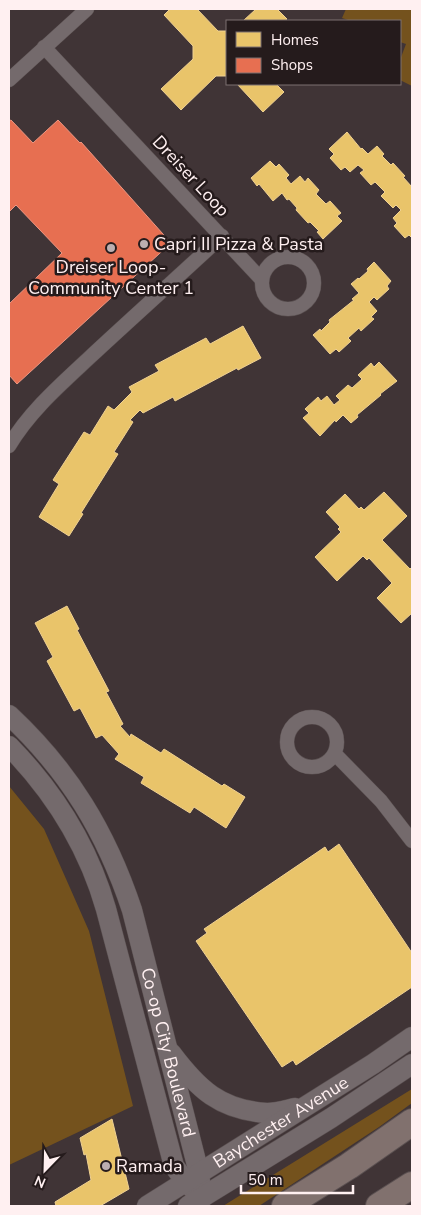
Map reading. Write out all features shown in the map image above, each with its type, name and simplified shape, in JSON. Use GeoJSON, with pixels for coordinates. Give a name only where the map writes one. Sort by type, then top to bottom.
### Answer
{"type":"FeatureCollection","features":[{"type":"Feature","properties":{"kind":"highway"},"geometry":{"type":"LineString","coordinates":[[285,1206],[412,1122]]}},
{"type":"Feature","properties":{"kind":"highway"},"geometry":{"type":"LineString","coordinates":[[379,1206],[412,1186]]}},
{"type":"Feature","properties":{"kind":"main road","name":"Co-op City Boulevard"},"geometry":{"type":"LineString","coordinates":[[9,715],[40,746],[74,789],[98,828],[121,876],[132,910],[166,1048],[195,1202]]}},
{"type":"Feature","properties":{"kind":"main road","name":"Co-op City Boulevard"},"geometry":{"type":"LineString","coordinates":[[9,746],[28,766],[61,810],[80,841],[99,883],[174,1166],[192,1178]]}},
{"type":"Feature","properties":{"kind":"main road"},"geometry":{"type":"LineString","coordinates":[[99,883],[121,876]]}},
{"type":"Feature","properties":{"kind":"main road","name":"Baychester Avenue"},"geometry":{"type":"LineString","coordinates":[[147,1206],[373,1064],[412,1037]]}},
{"type":"Feature","properties":{"kind":"main road"},"geometry":{"type":"LineString","coordinates":[[166,1048],[184,1070],[212,1097],[231,1106],[269,1113],[306,1106]]}},
{"type":"Feature","properties":{"kind":"main road","name":"Baychester Avenue"},"geometry":{"type":"LineString","coordinates":[[195,1202],[330,1118],[412,1064]]}},
{"type":"Feature","properties":{"kind":"street"},"geometry":{"type":"LineString","coordinates":[[9,80],[87,9]]}},
{"type":"Feature","properties":{"kind":"street","name":"Dreiser Loop"},"geometry":{"type":"LineString","coordinates":[[9,446],[30,416],[49,396],[222,236],[44,47]]}},
{"type":"Feature","properties":{"kind":"street"},"geometry":{"type":"LineString","coordinates":[[222,236],[262,280]]}},
{"type":"Feature","properties":{"kind":"street"},"geometry":{"type":"LineString","coordinates":[[335,754],[380,801],[412,842]]}},
{"type":"Feature","properties":{"kind":"shaded area"},"geometry":{"type":"Polygon","coordinates":[[[346,9],[412,9],[412,86],[401,80],[401,57],[406,44],[401,42],[401,20],[348,20],[342,18],[346,9]]]}},
{"type":"Feature","properties":{"kind":"shaded area"},"geometry":{"type":"Polygon","coordinates":[[[9,786],[44,829],[89,931],[133,1106],[9,1165],[9,786]]]}},
{"type":"Feature","properties":{"kind":"shaded area"},"geometry":{"type":"Polygon","coordinates":[[[412,1089],[412,1103],[259,1206],[223,1206],[412,1089]]]}},
{"type":"Feature","properties":{"kind":"building: Homes"},"geometry":{"type":"Polygon","coordinates":[[[170,9],[197,9],[218,31],[226,31],[226,76],[216,76],[181,110],[161,89],[193,59],[193,46],[164,15],[170,9]]]}},
{"type":"Feature","properties":{"kind":"building: Homes"},"geometry":{"type":"Polygon","coordinates":[[[256,9],[277,9],[287,19],[286,20],[244,20],[256,9]]]}},
{"type":"Feature","properties":{"kind":"building: Homes"},"geometry":{"type":"Polygon","coordinates":[[[238,85],[277,85],[284,92],[263,112],[238,85]]]}},
{"type":"Feature","properties":{"kind":"building: Homes"},"geometry":{"type":"Polygon","coordinates":[[[347,132],[361,149],[368,154],[377,146],[384,154],[382,156],[391,165],[393,163],[412,187],[412,238],[409,235],[405,238],[394,226],[397,223],[393,218],[401,210],[396,205],[393,208],[381,196],[385,192],[375,182],[371,185],[360,173],[364,170],[358,165],[350,172],[345,167],[341,170],[330,158],[334,154],[329,149],[347,132]]]}},
{"type":"Feature","properties":{"kind":"building: Homes"},"geometry":{"type":"Polygon","coordinates":[[[270,161],[276,167],[279,164],[289,175],[286,178],[291,184],[300,176],[305,182],[308,178],[319,190],[316,194],[326,204],[330,201],[341,213],[337,216],[342,221],[323,239],[317,232],[319,231],[310,222],[308,223],[296,210],[297,208],[282,193],[273,201],[259,184],[257,186],[251,178],[270,161]]]}},
{"type":"Feature","properties":{"kind":"building: Homes"},"geometry":{"type":"Polygon","coordinates":[[[374,262],[391,281],[387,286],[389,289],[377,300],[374,297],[369,302],[377,311],[371,317],[374,319],[361,331],[359,328],[348,338],[351,341],[339,352],[336,349],[330,354],[313,335],[320,329],[321,331],[330,322],[329,320],[354,300],[352,299],[359,293],[351,284],[368,271],[367,269],[374,262]]]}},
{"type":"Feature","properties":{"kind":"building: Homes"},"geometry":{"type":"Polygon","coordinates":[[[243,326],[261,358],[238,370],[237,368],[175,401],[173,397],[143,413],[140,410],[130,420],[133,422],[114,452],[118,454],[69,536],[39,517],[59,484],[53,480],[84,432],[90,435],[108,406],[114,410],[132,392],[129,387],[159,371],[155,365],[206,338],[210,344],[243,326]]]}},
{"type":"Feature","properties":{"kind":"building: Homes"},"geometry":{"type":"Polygon","coordinates":[[[379,362],[397,381],[357,415],[358,417],[351,423],[343,415],[336,422],[335,420],[320,436],[303,418],[309,413],[305,409],[318,397],[321,401],[327,396],[334,405],[340,400],[336,396],[348,385],[352,388],[362,379],[358,375],[371,363],[374,367],[379,362]]]}},
{"type":"Feature","properties":{"kind":"building: Homes"},"geometry":{"type":"Polygon","coordinates":[[[384,492],[407,516],[382,540],[410,569],[412,567],[412,613],[401,623],[377,598],[392,583],[369,558],[367,560],[363,556],[337,581],[315,557],[341,532],[338,529],[340,527],[326,512],[345,494],[359,509],[361,507],[364,510],[384,492]]]}},
{"type":"Feature","properties":{"kind":"building: Homes"},"geometry":{"type":"Polygon","coordinates":[[[67,606],[79,629],[77,630],[109,691],[106,692],[123,724],[120,726],[130,737],[131,734],[161,753],[164,749],[222,786],[224,784],[245,797],[226,828],[194,807],[190,813],[141,783],[144,777],[115,759],[119,754],[102,735],[96,738],[80,708],[74,711],[47,661],[53,657],[35,623],[67,606]]]}},
{"type":"Feature","properties":{"kind":"building: Homes"},"geometry":{"type":"Polygon","coordinates":[[[339,844],[412,953],[412,987],[296,1065],[293,1060],[282,1067],[196,941],[207,933],[204,929],[325,847],[328,852],[339,844]]]}},
{"type":"Feature","properties":{"kind":"building: Homes","name":"Ramada"},"geometry":{"type":"Polygon","coordinates":[[[112,1119],[129,1189],[100,1206],[56,1206],[55,1202],[91,1180],[86,1154],[84,1155],[80,1138],[112,1119]]]}},
{"type":"Feature","properties":{"kind":"building: Shops","name":"Dreiser Loop- Community Center 1"},"geometry":{"type":"Polygon","coordinates":[[[11,120],[33,143],[58,120],[81,142],[171,243],[17,384],[9,375],[9,304],[62,253],[16,205],[9,212],[9,121],[11,120]]]}},
{"type":"Feature","properties":{"kind":"place","name":"Capri II Pizza & Pasta"},"geometry":{"type":"Point","coordinates":[144,244]}},
{"type":"Feature","properties":{"kind":"place","name":"Dreiser Loop- Community Center 1"},"geometry":{"type":"Point","coordinates":[111,248]}},
{"type":"Feature","properties":{"kind":"place","name":"Ramada"},"geometry":{"type":"Point","coordinates":[106,1166]}}]}
